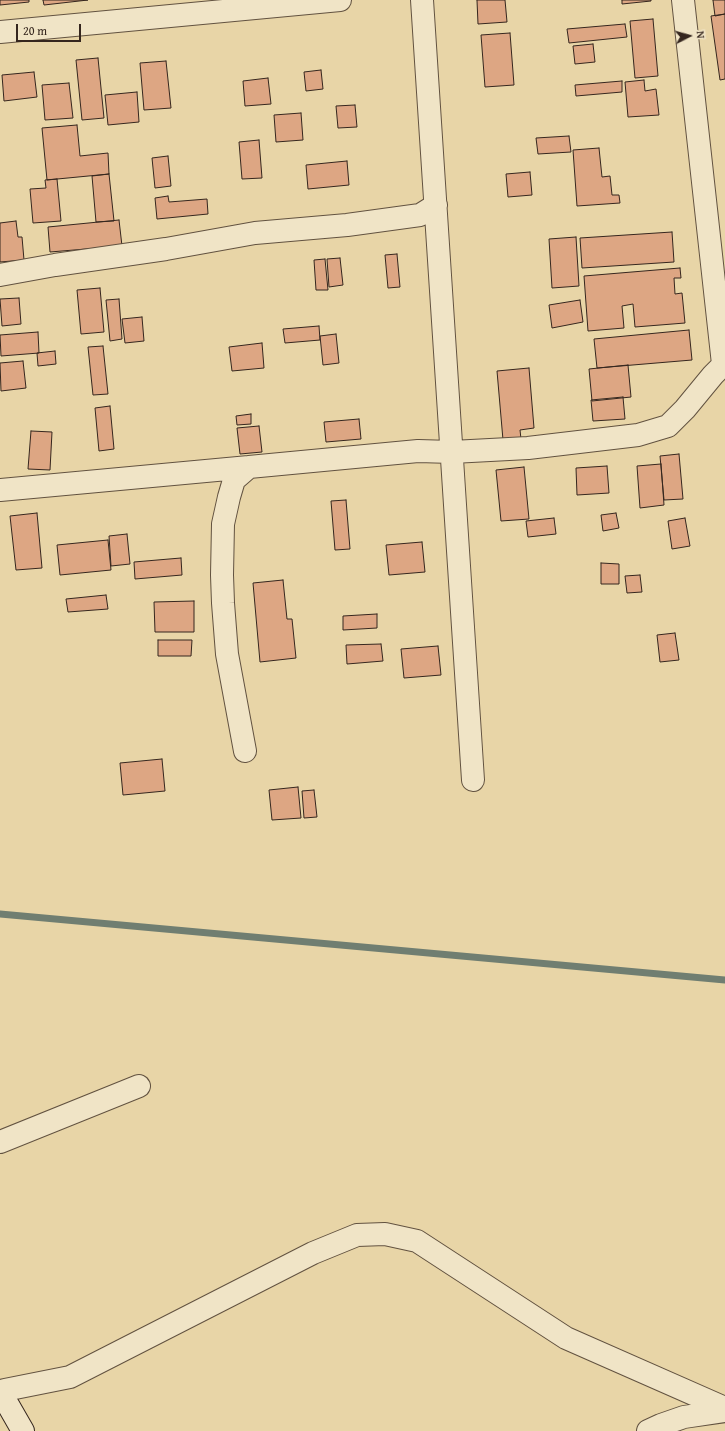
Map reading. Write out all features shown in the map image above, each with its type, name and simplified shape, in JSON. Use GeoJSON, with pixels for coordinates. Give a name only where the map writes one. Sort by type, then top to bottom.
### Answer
{"type":"FeatureCollection","features":[{"type":"Feature","properties":{"kind":"street"},"geometry":{"type":"LineString","coordinates":[[0,32],[340,0]]}},
{"type":"Feature","properties":{"kind":"street"},"geometry":{"type":"LineString","coordinates":[[422,0],[473,780]]}},
{"type":"Feature","properties":{"kind":"street"},"geometry":{"type":"LineString","coordinates":[[0,490],[418,451],[452,452],[528,448],[638,435],[668,426],[685,409],[713,375],[724,365],[683,0]]}},
{"type":"Feature","properties":{"kind":"street"},"geometry":{"type":"LineString","coordinates":[[0,275],[55,265],[166,250],[255,232],[347,225],[420,215],[436,205]]}},
{"type":"Feature","properties":{"kind":"street"},"geometry":{"type":"LineString","coordinates":[[245,751],[226,654],[222,576],[223,524],[229,497],[234,480],[249,467]]}},
{"type":"Feature","properties":{"kind":"street"},"geometry":{"type":"LineString","coordinates":[[0,1142],[139,1086]]}},
{"type":"Feature","properties":{"kind":"street"},"geometry":{"type":"LineString","coordinates":[[23,1431],[0,1391],[70,1377],[314,1253],[357,1235],[385,1234],[417,1241],[566,1338],[725,1410]]}},
{"type":"Feature","properties":{"kind":"street"},"geometry":{"type":"LineString","coordinates":[[648,1431],[684,1417],[725,1410]]}},
{"type":"Feature","properties":{"kind":"building"},"geometry":{"type":"Polygon","coordinates":[[[0,0],[29,0],[29,2],[0,5],[0,0]]]}},
{"type":"Feature","properties":{"kind":"building"},"geometry":{"type":"Polygon","coordinates":[[[43,0],[88,0],[44,5],[43,0]]]}},
{"type":"Feature","properties":{"kind":"building"},"geometry":{"type":"Polygon","coordinates":[[[477,0],[505,0],[507,22],[478,24],[477,0]]]}},
{"type":"Feature","properties":{"kind":"building"},"geometry":{"type":"Polygon","coordinates":[[[622,0],[651,0],[651,1],[622,4],[622,0]]]}},
{"type":"Feature","properties":{"kind":"building"},"geometry":{"type":"Polygon","coordinates":[[[713,0],[725,0],[725,14],[715,16],[713,0]]]}},
{"type":"Feature","properties":{"kind":"building"},"geometry":{"type":"Polygon","coordinates":[[[725,14],[725,79],[720,80],[711,16],[725,14]]]}},
{"type":"Feature","properties":{"kind":"building"},"geometry":{"type":"Polygon","coordinates":[[[653,19],[658,76],[635,78],[630,21],[653,19]]]}},
{"type":"Feature","properties":{"kind":"building"},"geometry":{"type":"Polygon","coordinates":[[[625,24],[627,37],[569,43],[567,29],[625,24]]]}},
{"type":"Feature","properties":{"kind":"building"},"geometry":{"type":"Polygon","coordinates":[[[510,33],[514,85],[485,87],[481,35],[510,33]]]}},
{"type":"Feature","properties":{"kind":"building"},"geometry":{"type":"Polygon","coordinates":[[[593,44],[595,62],[575,64],[573,46],[593,44]]]}},
{"type":"Feature","properties":{"kind":"building"},"geometry":{"type":"Polygon","coordinates":[[[98,58],[104,118],[82,120],[76,60],[98,58]]]}},
{"type":"Feature","properties":{"kind":"building"},"geometry":{"type":"Polygon","coordinates":[[[166,61],[171,108],[144,110],[140,63],[166,61]]]}},
{"type":"Feature","properties":{"kind":"building"},"geometry":{"type":"Polygon","coordinates":[[[321,70],[323,89],[306,91],[304,72],[321,70]]]}},
{"type":"Feature","properties":{"kind":"building"},"geometry":{"type":"Polygon","coordinates":[[[34,72],[37,97],[4,101],[2,75],[34,72]]]}},
{"type":"Feature","properties":{"kind":"building"},"geometry":{"type":"Polygon","coordinates":[[[268,78],[271,104],[245,106],[243,81],[268,78]]]}},
{"type":"Feature","properties":{"kind":"building"},"geometry":{"type":"Polygon","coordinates":[[[644,80],[645,91],[656,89],[659,115],[628,117],[625,82],[644,80]]]}},
{"type":"Feature","properties":{"kind":"building"},"geometry":{"type":"Polygon","coordinates":[[[622,81],[622,92],[576,96],[575,85],[622,81]]]}},
{"type":"Feature","properties":{"kind":"building"},"geometry":{"type":"Polygon","coordinates":[[[69,83],[73,118],[45,120],[42,85],[69,83]]]}},
{"type":"Feature","properties":{"kind":"building"},"geometry":{"type":"Polygon","coordinates":[[[137,92],[139,122],[108,125],[105,95],[137,92]]]}},
{"type":"Feature","properties":{"kind":"building"},"geometry":{"type":"Polygon","coordinates":[[[355,105],[357,127],[338,128],[336,106],[355,105]]]}},
{"type":"Feature","properties":{"kind":"building"},"geometry":{"type":"Polygon","coordinates":[[[301,113],[303,140],[276,142],[274,115],[301,113]]]}},
{"type":"Feature","properties":{"kind":"building"},"geometry":{"type":"Polygon","coordinates":[[[77,125],[80,156],[108,153],[109,174],[47,180],[42,128],[77,125]]]}},
{"type":"Feature","properties":{"kind":"building"},"geometry":{"type":"Polygon","coordinates":[[[569,136],[571,152],[538,154],[536,138],[569,136]]]}},
{"type":"Feature","properties":{"kind":"building"},"geometry":{"type":"Polygon","coordinates":[[[259,140],[262,178],[242,179],[239,142],[259,140]]]}},
{"type":"Feature","properties":{"kind":"building"},"geometry":{"type":"Polygon","coordinates":[[[599,148],[602,177],[610,176],[612,195],[619,195],[620,203],[577,206],[573,150],[599,148]]]}},
{"type":"Feature","properties":{"kind":"building"},"geometry":{"type":"Polygon","coordinates":[[[168,156],[171,186],[155,188],[152,158],[168,156]]]}},
{"type":"Feature","properties":{"kind":"building"},"geometry":{"type":"Polygon","coordinates":[[[347,161],[349,185],[308,189],[306,165],[347,161]]]}},
{"type":"Feature","properties":{"kind":"building"},"geometry":{"type":"Polygon","coordinates":[[[530,172],[532,195],[508,197],[506,174],[530,172]]]}},
{"type":"Feature","properties":{"kind":"building"},"geometry":{"type":"Polygon","coordinates":[[[109,174],[114,221],[96,222],[92,176],[109,174]]]}},
{"type":"Feature","properties":{"kind":"building"},"geometry":{"type":"Polygon","coordinates":[[[57,179],[61,221],[33,223],[30,189],[46,188],[45,180],[57,179]]]}},
{"type":"Feature","properties":{"kind":"building"},"geometry":{"type":"Polygon","coordinates":[[[168,196],[169,202],[207,199],[208,214],[157,219],[155,198],[168,196]]]}},
{"type":"Feature","properties":{"kind":"building"},"geometry":{"type":"Polygon","coordinates":[[[119,220],[122,246],[50,252],[48,227],[119,220]]]}},
{"type":"Feature","properties":{"kind":"building"},"geometry":{"type":"Polygon","coordinates":[[[16,221],[18,237],[22,237],[24,260],[0,262],[0,223],[16,221]]]}},
{"type":"Feature","properties":{"kind":"building"},"geometry":{"type":"Polygon","coordinates":[[[672,232],[674,262],[582,268],[580,238],[672,232]]]}},
{"type":"Feature","properties":{"kind":"building"},"geometry":{"type":"Polygon","coordinates":[[[576,237],[579,286],[552,288],[549,239],[576,237]]]}},
{"type":"Feature","properties":{"kind":"building"},"geometry":{"type":"Polygon","coordinates":[[[397,254],[400,287],[388,288],[385,255],[397,254]]]}},
{"type":"Feature","properties":{"kind":"building"},"geometry":{"type":"Polygon","coordinates":[[[340,258],[343,285],[329,287],[327,259],[340,258]]]}},
{"type":"Feature","properties":{"kind":"building"},"geometry":{"type":"Polygon","coordinates":[[[325,259],[328,290],[316,290],[314,260],[325,259]]]}},
{"type":"Feature","properties":{"kind":"building"},"geometry":{"type":"Polygon","coordinates":[[[680,268],[681,278],[674,278],[675,294],[682,293],[685,323],[635,327],[633,304],[622,306],[624,328],[588,331],[584,276],[680,268]]]}},
{"type":"Feature","properties":{"kind":"building"},"geometry":{"type":"Polygon","coordinates":[[[100,288],[104,332],[81,334],[77,290],[100,288]]]}},
{"type":"Feature","properties":{"kind":"building"},"geometry":{"type":"Polygon","coordinates":[[[19,298],[21,324],[2,326],[0,299],[19,298]]]}},
{"type":"Feature","properties":{"kind":"building"},"geometry":{"type":"Polygon","coordinates":[[[119,299],[122,339],[110,341],[106,300],[119,299]]]}},
{"type":"Feature","properties":{"kind":"building"},"geometry":{"type":"Polygon","coordinates":[[[580,300],[583,322],[552,328],[549,305],[580,300]]]}},
{"type":"Feature","properties":{"kind":"building"},"geometry":{"type":"Polygon","coordinates":[[[142,317],[144,341],[125,343],[122,319],[142,317]]]}},
{"type":"Feature","properties":{"kind":"building"},"geometry":{"type":"Polygon","coordinates":[[[319,326],[320,340],[285,343],[283,329],[319,326]]]}},
{"type":"Feature","properties":{"kind":"building"},"geometry":{"type":"Polygon","coordinates":[[[689,330],[692,360],[597,368],[594,339],[689,330]]]}},
{"type":"Feature","properties":{"kind":"building"},"geometry":{"type":"Polygon","coordinates":[[[38,332],[39,353],[1,356],[0,335],[38,332]]]}},
{"type":"Feature","properties":{"kind":"building"},"geometry":{"type":"Polygon","coordinates":[[[336,334],[339,363],[323,365],[320,336],[336,334]]]}},
{"type":"Feature","properties":{"kind":"building"},"geometry":{"type":"Polygon","coordinates":[[[262,343],[264,368],[232,371],[229,347],[262,343]]]}},
{"type":"Feature","properties":{"kind":"building"},"geometry":{"type":"Polygon","coordinates":[[[103,346],[108,394],[93,395],[88,347],[103,346]]]}},
{"type":"Feature","properties":{"kind":"building"},"geometry":{"type":"Polygon","coordinates":[[[55,351],[56,364],[38,366],[37,353],[55,351]]]}},
{"type":"Feature","properties":{"kind":"building"},"geometry":{"type":"Polygon","coordinates":[[[23,361],[26,388],[1,391],[0,363],[23,361]]]}},
{"type":"Feature","properties":{"kind":"building"},"geometry":{"type":"Polygon","coordinates":[[[628,365],[631,397],[592,401],[589,369],[628,365]]]}},
{"type":"Feature","properties":{"kind":"building"},"geometry":{"type":"Polygon","coordinates":[[[529,368],[534,428],[520,430],[521,439],[503,440],[497,371],[529,368]]]}},
{"type":"Feature","properties":{"kind":"building"},"geometry":{"type":"Polygon","coordinates":[[[623,397],[625,419],[593,421],[591,400],[623,397]]]}},
{"type":"Feature","properties":{"kind":"building"},"geometry":{"type":"Polygon","coordinates":[[[110,406],[114,449],[99,451],[95,408],[110,406]]]}},
{"type":"Feature","properties":{"kind":"building"},"geometry":{"type":"Polygon","coordinates":[[[251,414],[251,424],[237,425],[236,416],[251,414]]]}},
{"type":"Feature","properties":{"kind":"building"},"geometry":{"type":"Polygon","coordinates":[[[359,419],[361,439],[326,442],[324,422],[359,419]]]}},
{"type":"Feature","properties":{"kind":"building"},"geometry":{"type":"Polygon","coordinates":[[[259,426],[262,452],[240,454],[237,428],[259,426]]]}},
{"type":"Feature","properties":{"kind":"building"},"geometry":{"type":"Polygon","coordinates":[[[31,431],[52,432],[50,470],[28,469],[31,431]]]}},
{"type":"Feature","properties":{"kind":"building"},"geometry":{"type":"Polygon","coordinates":[[[679,454],[683,499],[664,500],[660,456],[679,454]]]}},
{"type":"Feature","properties":{"kind":"building"},"geometry":{"type":"Polygon","coordinates":[[[661,464],[664,505],[640,508],[637,466],[661,464]]]}},
{"type":"Feature","properties":{"kind":"building"},"geometry":{"type":"Polygon","coordinates":[[[607,466],[609,493],[577,495],[576,468],[607,466]]]}},
{"type":"Feature","properties":{"kind":"building"},"geometry":{"type":"Polygon","coordinates":[[[524,467],[529,519],[501,521],[496,470],[524,467]]]}},
{"type":"Feature","properties":{"kind":"building"},"geometry":{"type":"Polygon","coordinates":[[[346,500],[350,549],[335,550],[331,501],[346,500]]]}},
{"type":"Feature","properties":{"kind":"building"},"geometry":{"type":"Polygon","coordinates":[[[37,513],[42,568],[16,570],[10,516],[37,513]]]}},
{"type":"Feature","properties":{"kind":"building"},"geometry":{"type":"Polygon","coordinates":[[[616,513],[619,528],[603,531],[601,515],[616,513]]]}},
{"type":"Feature","properties":{"kind":"building"},"geometry":{"type":"Polygon","coordinates":[[[554,518],[556,534],[528,537],[526,521],[554,518]]]}},
{"type":"Feature","properties":{"kind":"building"},"geometry":{"type":"Polygon","coordinates":[[[685,518],[690,546],[672,549],[668,521],[685,518]]]}},
{"type":"Feature","properties":{"kind":"building"},"geometry":{"type":"Polygon","coordinates":[[[127,534],[130,564],[111,566],[109,536],[127,534]]]}},
{"type":"Feature","properties":{"kind":"building"},"geometry":{"type":"Polygon","coordinates":[[[108,540],[111,570],[60,575],[57,545],[108,540]]]}},
{"type":"Feature","properties":{"kind":"building"},"geometry":{"type":"Polygon","coordinates":[[[422,542],[425,572],[389,575],[386,545],[422,542]]]}},
{"type":"Feature","properties":{"kind":"building"},"geometry":{"type":"Polygon","coordinates":[[[181,558],[182,575],[135,579],[134,562],[181,558]]]}},
{"type":"Feature","properties":{"kind":"building"},"geometry":{"type":"Polygon","coordinates":[[[601,563],[619,564],[619,584],[601,584],[601,563]]]}},
{"type":"Feature","properties":{"kind":"building"},"geometry":{"type":"Polygon","coordinates":[[[640,575],[642,592],[627,593],[625,576],[640,575]]]}},
{"type":"Feature","properties":{"kind":"building"},"geometry":{"type":"Polygon","coordinates":[[[283,580],[287,619],[292,619],[296,658],[260,662],[253,583],[283,580]]]}},
{"type":"Feature","properties":{"kind":"building"},"geometry":{"type":"Polygon","coordinates":[[[106,595],[108,609],[68,612],[66,599],[106,595]]]}},
{"type":"Feature","properties":{"kind":"building"},"geometry":{"type":"Polygon","coordinates":[[[194,601],[194,632],[155,632],[154,602],[194,601]]]}},
{"type":"Feature","properties":{"kind":"building"},"geometry":{"type":"Polygon","coordinates":[[[377,614],[377,628],[343,630],[343,616],[377,614]]]}},
{"type":"Feature","properties":{"kind":"building"},"geometry":{"type":"Polygon","coordinates":[[[675,633],[679,660],[660,662],[657,635],[675,633]]]}},
{"type":"Feature","properties":{"kind":"building"},"geometry":{"type":"Polygon","coordinates":[[[158,640],[192,640],[191,656],[158,656],[158,640]]]}},
{"type":"Feature","properties":{"kind":"building"},"geometry":{"type":"Polygon","coordinates":[[[381,644],[383,661],[347,664],[346,645],[381,644]]]}},
{"type":"Feature","properties":{"kind":"building"},"geometry":{"type":"Polygon","coordinates":[[[438,646],[441,675],[404,678],[401,649],[438,646]]]}},
{"type":"Feature","properties":{"kind":"building"},"geometry":{"type":"Polygon","coordinates":[[[162,759],[165,791],[123,795],[120,763],[162,759]]]}},
{"type":"Feature","properties":{"kind":"building"},"geometry":{"type":"Polygon","coordinates":[[[298,787],[301,818],[272,820],[269,790],[298,787]]]}},
{"type":"Feature","properties":{"kind":"building"},"geometry":{"type":"Polygon","coordinates":[[[314,790],[317,817],[304,818],[302,791],[314,790]]]}},
{"type":"Feature","properties":{"kind":"waterway"},"geometry":{"type":"LineString","coordinates":[[0,914],[725,980]]}}]}
